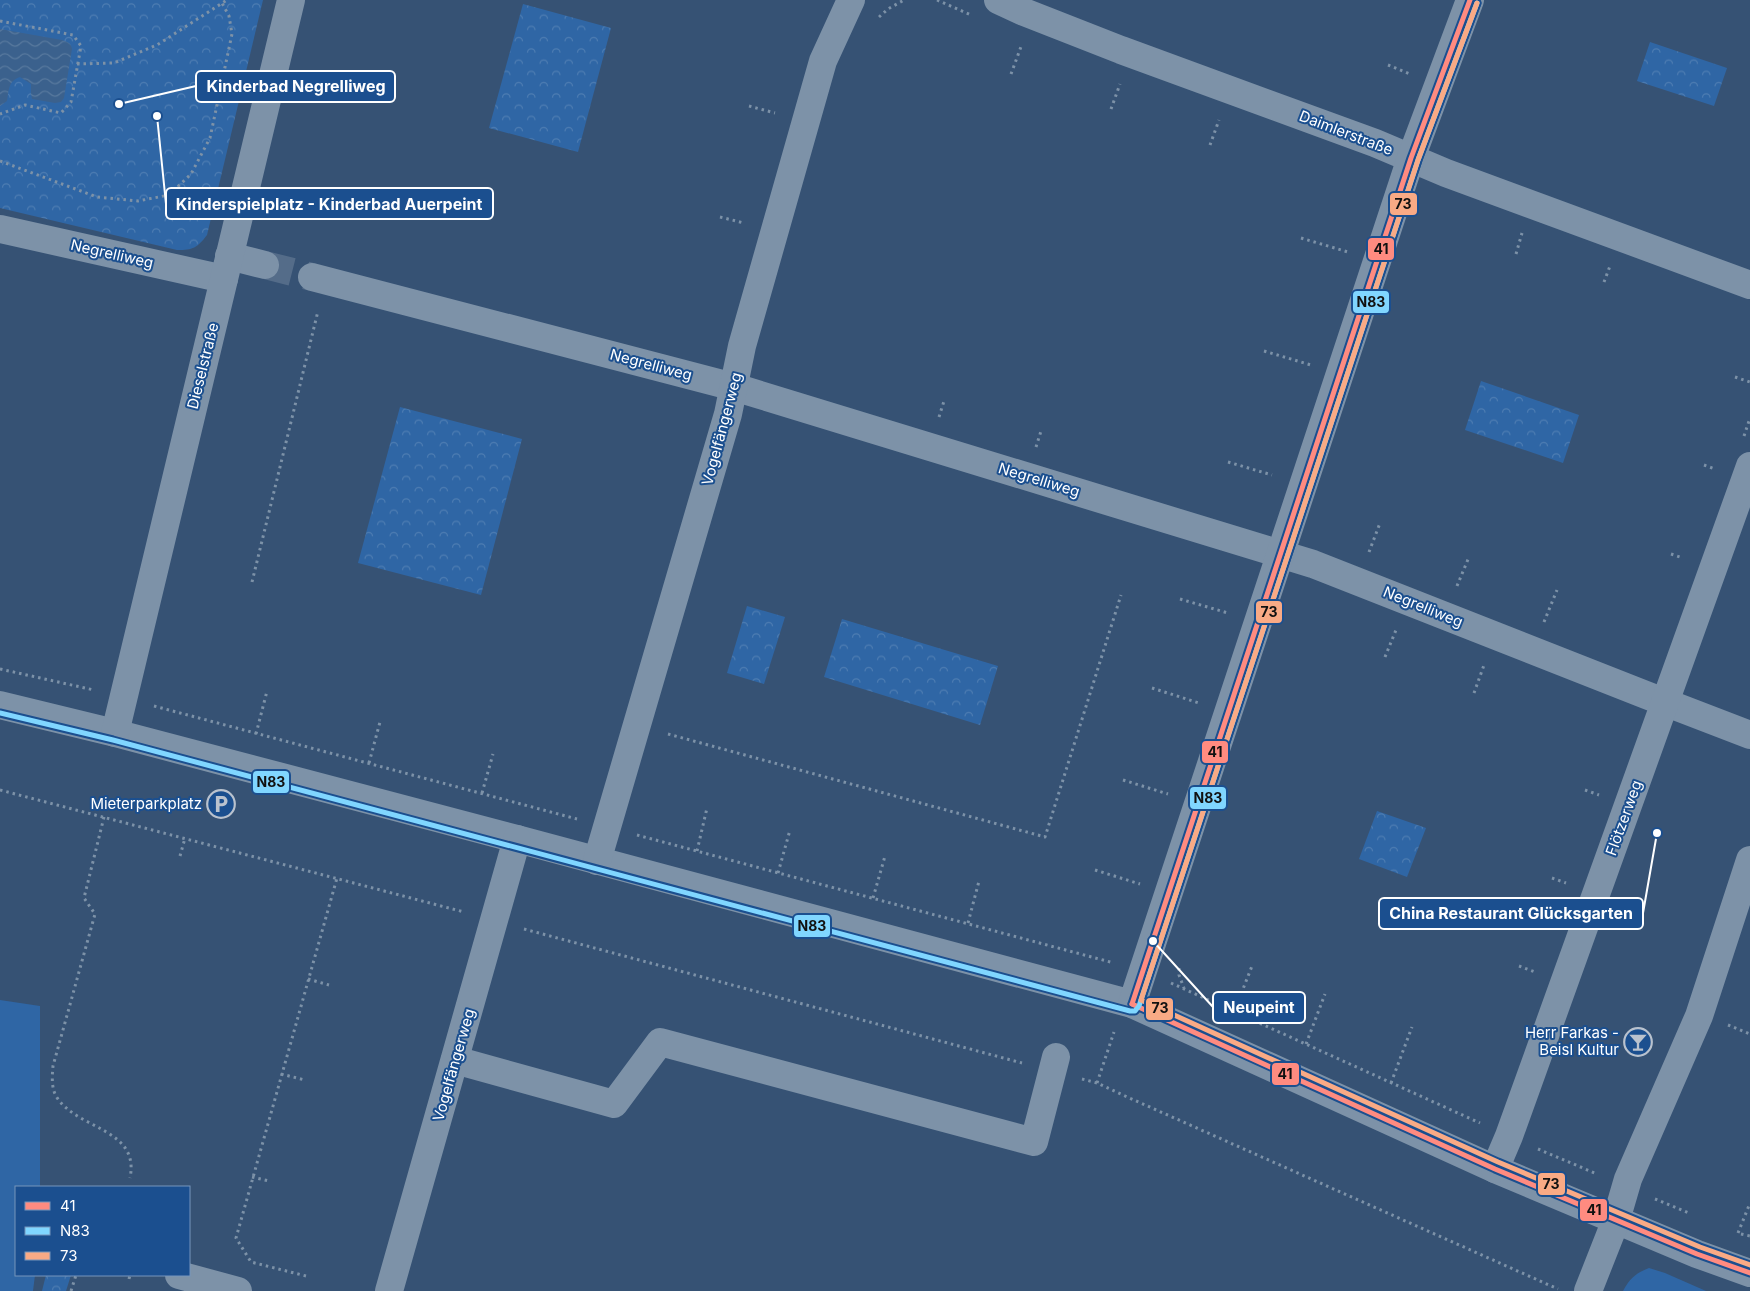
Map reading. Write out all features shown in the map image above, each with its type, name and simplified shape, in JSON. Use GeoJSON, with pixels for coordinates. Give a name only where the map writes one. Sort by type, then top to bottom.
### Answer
{"type":"FeatureCollection","features":[{"type":"Feature","properties":{"kind":"street","name":"Dieselstraße"},"geometry":{"type":"LineString","coordinates":[[115,733],[291,0]]}},
{"type":"Feature","properties":{"kind":"street","name":"Vogelfängerweg"},"geometry":{"type":"LineString","coordinates":[[597,860],[728,414],[742,346],[823,61],[851,0]]}},
{"type":"Feature","properties":{"kind":"street"},"geometry":{"type":"LineString","coordinates":[[1132,1004],[1411,158],[1470,0]]}},
{"type":"Feature","properties":{"kind":"street","name":"Daimlerstraße"},"geometry":{"type":"LineString","coordinates":[[989,10],[1024,12],[1112,47],[1376,143],[1456,176],[1750,285]]}},
{"type":"Feature","properties":{"kind":"street","name":"Negrelliweg"},"geometry":{"type":"LineString","coordinates":[[0,229],[226,268],[265,265]]}},
{"type":"Feature","properties":{"kind":"street","name":"Negrelliweg"},"geometry":{"type":"LineString","coordinates":[[312,277],[734,387],[1313,564],[1665,703],[1750,734]]}},
{"type":"Feature","properties":{"kind":"street","name":"Flötzerweg"},"geometry":{"type":"LineString","coordinates":[[1495,1169],[1509,1136],[1665,703],[1746,454]]}},
{"type":"Feature","properties":{"kind":"street"},"geometry":{"type":"LineString","coordinates":[[0,705],[115,733],[597,860],[1132,1004],[1495,1169],[1697,1254],[1750,1273]]}},
{"type":"Feature","properties":{"kind":"street","name":"Vogelfängerweg"},"geometry":{"type":"LineString","coordinates":[[389,1291],[517,839]]}},
{"type":"Feature","properties":{"kind":"street"},"geometry":{"type":"LineString","coordinates":[[1588,1291],[1616,1220],[1628,1179],[1699,1016],[1750,860]]}},
{"type":"Feature","properties":{"kind":"street"},"geometry":{"type":"LineString","coordinates":[[455,1060],[614,1104],[660,1042],[1034,1142],[1056,1057]]}},
{"type":"Feature","properties":{"kind":"street"},"geometry":{"type":"LineString","coordinates":[[183,1276],[238,1291]]}},
{"type":"Feature","properties":{"kind":"path"},"geometry":{"type":"LineString","coordinates":[[77,64],[114,63],[157,45],[227,0]]}},
{"type":"Feature","properties":{"kind":"path"},"geometry":{"type":"LineString","coordinates":[[876,20],[888,9],[904,0]]}},
{"type":"Feature","properties":{"kind":"path"},"geometry":{"type":"LineString","coordinates":[[937,0],[989,10]]}},
{"type":"Feature","properties":{"kind":"path"},"geometry":{"type":"LineString","coordinates":[[0,161],[97,197],[138,201],[169,195],[191,174],[210,138],[232,34],[229,16],[222,3]]}},
{"type":"Feature","properties":{"kind":"path"},"geometry":{"type":"LineString","coordinates":[[0,21],[72,35],[81,46],[71,102],[61,113],[25,105],[0,114]]}},
{"type":"Feature","properties":{"kind":"path"},"geometry":{"type":"LineString","coordinates":[[1011,74],[1024,38]]}},
{"type":"Feature","properties":{"kind":"path"},"geometry":{"type":"LineString","coordinates":[[1388,66],[1413,75],[1410,82]]}},
{"type":"Feature","properties":{"kind":"path"},"geometry":{"type":"LineString","coordinates":[[1111,109],[1123,76]]}},
{"type":"Feature","properties":{"kind":"path"},"geometry":{"type":"LineString","coordinates":[[749,106],[778,114]]}},
{"type":"Feature","properties":{"kind":"path"},"geometry":{"type":"LineString","coordinates":[[1210,145],[1219,119]]}},
{"type":"Feature","properties":{"kind":"path"},"geometry":{"type":"LineString","coordinates":[[720,217],[747,224]]}},
{"type":"Feature","properties":{"kind":"path"},"geometry":{"type":"LineString","coordinates":[[1516,254],[1523,232]]}},
{"type":"Feature","properties":{"kind":"path"},"geometry":{"type":"LineString","coordinates":[[1301,238],[1348,252]]}},
{"type":"Feature","properties":{"kind":"path"},"geometry":{"type":"LineString","coordinates":[[1345,261],[1351,243]]}},
{"type":"Feature","properties":{"kind":"path"},"geometry":{"type":"LineString","coordinates":[[252,582],[318,310]]}},
{"type":"Feature","properties":{"kind":"path"},"geometry":{"type":"LineString","coordinates":[[1264,351],[1310,365],[1314,356]]}},
{"type":"Feature","properties":{"kind":"path"},"geometry":{"type":"LineString","coordinates":[[1735,377],[1750,382]]}},
{"type":"Feature","properties":{"kind":"path"},"geometry":{"type":"LineString","coordinates":[[1746,454],[1750,418]]}},
{"type":"Feature","properties":{"kind":"path"},"geometry":{"type":"LineString","coordinates":[[1228,462],[1274,476],[1271,483]]}},
{"type":"Feature","properties":{"kind":"path"},"geometry":{"type":"LineString","coordinates":[[1368,555],[1380,522]]}},
{"type":"Feature","properties":{"kind":"path"},"geometry":{"type":"LineString","coordinates":[[1456,589],[1468,557]]}},
{"type":"Feature","properties":{"kind":"path"},"geometry":{"type":"LineString","coordinates":[[1544,624],[1557,590]]}},
{"type":"Feature","properties":{"kind":"path"},"geometry":{"type":"LineString","coordinates":[[659,731],[1044,837],[1121,595]]}},
{"type":"Feature","properties":{"kind":"path"},"geometry":{"type":"LineString","coordinates":[[1180,599],[1228,613]]}},
{"type":"Feature","properties":{"kind":"path"},"geometry":{"type":"LineString","coordinates":[[1226,622],[1231,605]]}},
{"type":"Feature","properties":{"kind":"path"},"geometry":{"type":"LineString","coordinates":[[1385,658],[1399,621]]}},
{"type":"Feature","properties":{"kind":"path"},"geometry":{"type":"LineString","coordinates":[[1474,692],[1484,662]]}},
{"type":"Feature","properties":{"kind":"path"},"geometry":{"type":"LineString","coordinates":[[1152,688],[1200,703],[1197,712]]}},
{"type":"Feature","properties":{"kind":"path"},"geometry":{"type":"LineString","coordinates":[[256,734],[267,691]]}},
{"type":"Feature","properties":{"kind":"path"},"geometry":{"type":"LineString","coordinates":[[369,763],[380,722]]}},
{"type":"Feature","properties":{"kind":"path"},"geometry":{"type":"LineString","coordinates":[[482,793],[493,754]]}},
{"type":"Feature","properties":{"kind":"path"},"geometry":{"type":"LineString","coordinates":[[1123,780],[1170,795]]}},
{"type":"Feature","properties":{"kind":"path"},"geometry":{"type":"LineString","coordinates":[[0,790],[470,914]]}},
{"type":"Feature","properties":{"kind":"path"},"geometry":{"type":"LineString","coordinates":[[697,851],[707,808]]}},
{"type":"Feature","properties":{"kind":"path"},"geometry":{"type":"LineString","coordinates":[[104,816],[84,898],[95,914],[53,1066],[52,1084],[57,1099],[69,1110],[119,1140],[130,1154],[133,1167],[130,1178]]}},
{"type":"Feature","properties":{"kind":"path"},"geometry":{"type":"LineString","coordinates":[[778,873],[790,830]]}},
{"type":"Feature","properties":{"kind":"path"},"geometry":{"type":"LineString","coordinates":[[180,856],[185,838]]}},
{"type":"Feature","properties":{"kind":"path"},"geometry":{"type":"LineString","coordinates":[[873,898],[885,856]]}},
{"type":"Feature","properties":{"kind":"path"},"geometry":{"type":"LineString","coordinates":[[1095,870],[1141,885],[1144,876]]}},
{"type":"Feature","properties":{"kind":"path"},"geometry":{"type":"LineString","coordinates":[[306,1276],[251,1262],[236,1238],[337,878]]}},
{"type":"Feature","properties":{"kind":"path"},"geometry":{"type":"LineString","coordinates":[[968,923],[979,881]]}},
{"type":"Feature","properties":{"kind":"path"},"geometry":{"type":"LineString","coordinates":[[1180,960],[1178,975],[1184,989]]}},
{"type":"Feature","properties":{"kind":"path"},"geometry":{"type":"LineString","coordinates":[[1234,1012],[1252,966]]}},
{"type":"Feature","properties":{"kind":"path"},"geometry":{"type":"LineString","coordinates":[[308,979],[329,985]]}},
{"type":"Feature","properties":{"kind":"path"},"geometry":{"type":"LineString","coordinates":[[1306,1044],[1325,994]]}},
{"type":"Feature","properties":{"kind":"path"},"geometry":{"type":"LineString","coordinates":[[1722,1023],[1750,1034]]}},
{"type":"Feature","properties":{"kind":"path"},"geometry":{"type":"LineString","coordinates":[[1391,1082],[1412,1027]]}},
{"type":"Feature","properties":{"kind":"path"},"geometry":{"type":"LineString","coordinates":[[1097,1084],[1114,1030]]}},
{"type":"Feature","properties":{"kind":"path"},"geometry":{"type":"LineString","coordinates":[[281,1074],[305,1080]]}},
{"type":"Feature","properties":{"kind":"path"},"geometry":{"type":"LineString","coordinates":[[252,1177],[269,1181]]}},
{"type":"Feature","properties":{"kind":"path"},"geometry":{"type":"LineString","coordinates":[[1738,1233],[1750,1203]]}},
{"type":"Feature","properties":{"kind":"path"},"geometry":{"type":"LineString","coordinates":[[71,1291],[76,1276]]}},
{"type":"Feature","properties":{"kind":"green space"},"geometry":{"type":"Polygon","coordinates":[[[0,0],[263,0],[207,235],[200,243],[191,249],[177,250],[0,208],[0,0]]]}},
{"type":"Feature","properties":{"kind":"green space"},"geometry":{"type":"Polygon","coordinates":[[[523,4],[611,28],[578,152],[489,128],[523,4]]]}},
{"type":"Feature","properties":{"kind":"green space"},"geometry":{"type":"Polygon","coordinates":[[[1650,42],[1727,68],[1714,106],[1637,81],[1650,42]]]}},
{"type":"Feature","properties":{"kind":"green space"},"geometry":{"type":"Polygon","coordinates":[[[1481,381],[1579,415],[1563,463],[1465,430],[1481,381]]]}},
{"type":"Feature","properties":{"kind":"green space"},"geometry":{"type":"Polygon","coordinates":[[[400,407],[522,439],[481,595],[358,563],[400,407]]]}},
{"type":"Feature","properties":{"kind":"green space"},"geometry":{"type":"Polygon","coordinates":[[[747,606],[785,617],[764,684],[727,673],[747,606]]]}},
{"type":"Feature","properties":{"kind":"green space"},"geometry":{"type":"Polygon","coordinates":[[[842,619],[998,666],[980,725],[824,677],[842,619]]]}},
{"type":"Feature","properties":{"kind":"green space"},"geometry":{"type":"Polygon","coordinates":[[[1377,811],[1426,828],[1407,877],[1359,859],[1377,811]]]}},
{"type":"Feature","properties":{"kind":"green space"},"geometry":{"type":"Polygon","coordinates":[[[0,1000],[40,1006],[40,1186],[15,1186],[15,1276],[35,1276],[33,1291],[0,1291],[0,1000]]]}},
{"type":"Feature","properties":{"kind":"green space"},"geometry":{"type":"Polygon","coordinates":[[[1649,1268],[1706,1291],[1623,1291],[1634,1276],[1649,1268]]]}},
{"type":"Feature","properties":{"kind":"green space"},"geometry":{"type":"Polygon","coordinates":[[[46,1276],[71,1276],[66,1291],[42,1291],[46,1276]]]}},
{"type":"Feature","properties":{"kind":"water"},"geometry":{"type":"Polygon","coordinates":[[[0,29],[62,40],[70,44],[72,49],[64,98],[61,102],[55,103],[32,99],[31,84],[20,77],[11,83],[7,101],[0,106],[0,29]]]}},
{"type":"Feature","properties":{"kind":"tunnel"},"geometry":{"type":"LineString","coordinates":[[265,265],[312,277]]}},
{"type":"Feature","properties":{"kind":"transit line","name":"41"},"geometry":{"type":"LineString","coordinates":[[1132,1004],[1411,158],[1470,0]]}},
{"type":"Feature","properties":{"kind":"transit line","name":"N83"},"geometry":{"type":"LineString","coordinates":[[0,713],[113,740],[1135,1011],[1139,1006],[1418,160],[1477,3]]}},
{"type":"Feature","properties":{"kind":"transit line","name":"73"},"geometry":{"type":"LineString","coordinates":[[1477,3],[1418,160],[1141,1000],[1498,1162],[1700,1247],[1750,1265]]}},
{"type":"Feature","properties":{"kind":"transit line","name":"41"},"geometry":{"type":"LineString","coordinates":[[1132,1004],[1495,1169],[1697,1254],[1750,1273]]}},
{"type":"Feature","properties":{"kind":"place","name":"Kinderbad Negrelliweg"},"geometry":{"type":"Point","coordinates":[119,104]}},
{"type":"Feature","properties":{"kind":"place","name":"Kinderspielplatz - Kinderbad Auerpeint"},"geometry":{"type":"Point","coordinates":[157,116]}},
{"type":"Feature","properties":{"kind":"place","name":"Mieterparkplatz"},"geometry":{"type":"Point","coordinates":[221,804]}},
{"type":"Feature","properties":{"kind":"place","name":"China Restaurant Glücksgarten"},"geometry":{"type":"Point","coordinates":[1657,833]}},
{"type":"Feature","properties":{"kind":"place","name":"Neupeint"},"geometry":{"type":"Point","coordinates":[1153,941]}},
{"type":"Feature","properties":{"kind":"place","name":"Herr Farkas - Beisl Kultur"},"geometry":{"type":"Point","coordinates":[1638,1042]}}]}
